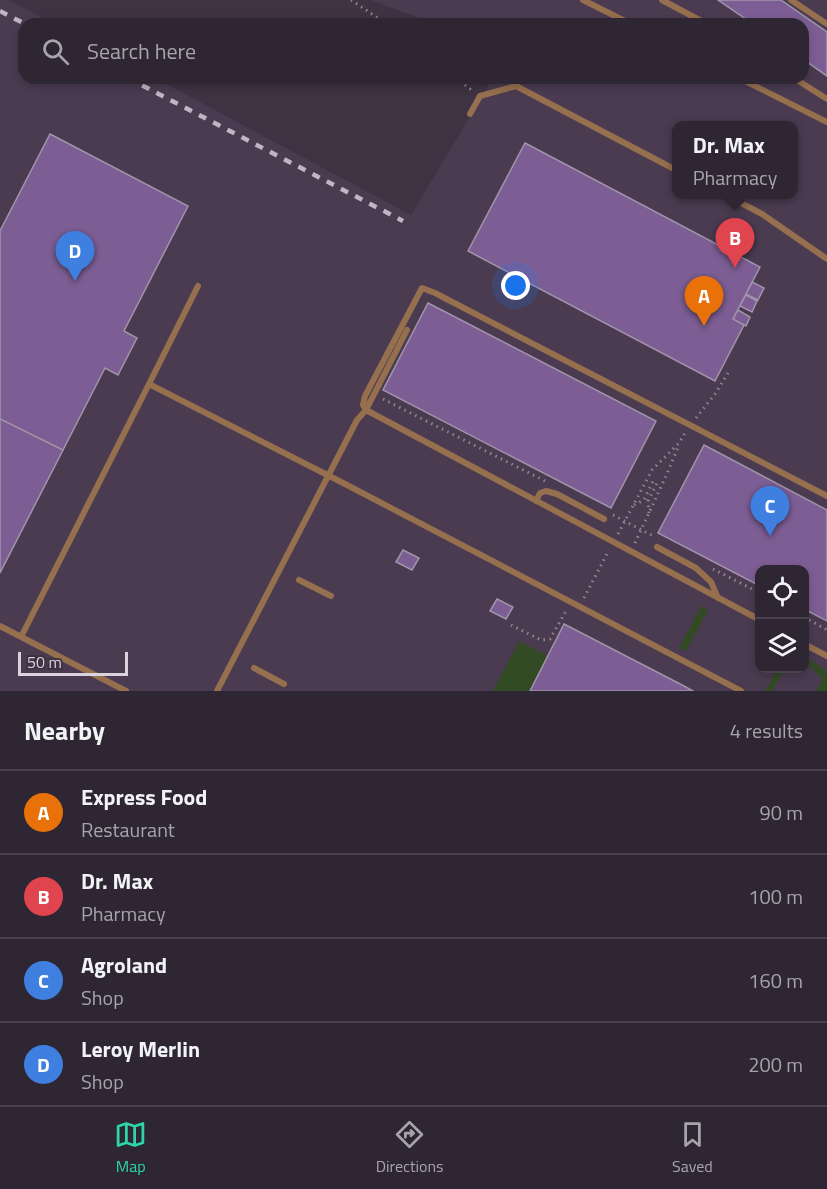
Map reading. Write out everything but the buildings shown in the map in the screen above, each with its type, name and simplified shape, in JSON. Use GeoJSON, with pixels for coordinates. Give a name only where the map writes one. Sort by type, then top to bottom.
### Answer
{"type":"FeatureCollection","features":[{"type":"Feature","properties":{"kind":"lane"},"geometry":{"type":"LineString","coordinates":[[583,0],[619,18]]}},
{"type":"Feature","properties":{"kind":"lane"},"geometry":{"type":"LineString","coordinates":[[663,0],[675,2],[698,18]]}},
{"type":"Feature","properties":{"kind":"lane"},"geometry":{"type":"LineString","coordinates":[[791,0],[827,24]]}},
{"type":"Feature","properties":{"kind":"lane"},"geometry":{"type":"LineString","coordinates":[[751,84],[827,122]]}},
{"type":"Feature","properties":{"kind":"lane"},"geometry":{"type":"LineString","coordinates":[[803,84],[827,99]]}},
{"type":"Feature","properties":{"kind":"lane"},"geometry":{"type":"LineString","coordinates":[[470,114],[480,96],[516,86],[672,168]]}},
{"type":"Feature","properties":{"kind":"lane"},"geometry":{"type":"LineString","coordinates":[[732,199],[762,214],[827,259]]}},
{"type":"Feature","properties":{"kind":"lane"},"geometry":{"type":"LineString","coordinates":[[21,637],[198,286]]}},
{"type":"Feature","properties":{"kind":"lane"},"geometry":{"type":"LineString","coordinates":[[757,619],[366,410],[363,405],[365,396],[422,288],[827,496]]}},
{"type":"Feature","properties":{"kind":"lane"},"geometry":{"type":"LineString","coordinates":[[217,691],[357,420],[366,410],[407,330]]}},
{"type":"Feature","properties":{"kind":"lane"},"geometry":{"type":"LineString","coordinates":[[149,384],[741,691]]}},
{"type":"Feature","properties":{"kind":"lane"},"geometry":{"type":"LineString","coordinates":[[536,501],[540,493],[546,490],[604,519]]}},
{"type":"Feature","properties":{"kind":"lane"},"geometry":{"type":"LineString","coordinates":[[657,547],[696,568],[711,582],[719,598]]}},
{"type":"Feature","properties":{"kind":"lane"},"geometry":{"type":"LineString","coordinates":[[298,580],[331,596]]}},
{"type":"Feature","properties":{"kind":"lane"},"geometry":{"type":"LineString","coordinates":[[0,626],[126,691]]}},
{"type":"Feature","properties":{"kind":"lane"},"geometry":{"type":"LineString","coordinates":[[809,647],[827,656]]}},
{"type":"Feature","properties":{"kind":"lane"},"geometry":{"type":"LineString","coordinates":[[254,668],[284,684]]}},
{"type":"Feature","properties":{"kind":"path"},"geometry":{"type":"LineString","coordinates":[[351,0],[378,18]]}},
{"type":"Feature","properties":{"kind":"path"},"geometry":{"type":"LineString","coordinates":[[463,84],[480,96]]}},
{"type":"Feature","properties":{"kind":"path"},"geometry":{"type":"LineString","coordinates":[[631,552],[680,443],[690,425],[715,394],[728,373]]}},
{"type":"Feature","properties":{"kind":"path"},"geometry":{"type":"LineString","coordinates":[[614,542],[652,471],[680,443]]}},
{"type":"Feature","properties":{"kind":"path"},"geometry":{"type":"LineString","coordinates":[[649,514],[646,500],[656,480]]}},
{"type":"Feature","properties":{"kind":"path"},"geometry":{"type":"LineString","coordinates":[[634,505],[646,500]]}},
{"type":"Feature","properties":{"kind":"path"},"geometry":{"type":"LineString","coordinates":[[808,619],[827,630]]}},
{"type":"Feature","properties":{"kind":"shaded area"},"geometry":{"type":"Polygon","coordinates":[[[0,0],[9,0],[43,18],[18,18],[18,84],[166,84],[411,215],[489,84],[809,84],[809,18],[419,18],[371,0],[827,0],[827,691],[0,691],[0,0]]]}},
{"type":"Feature","properties":{"kind":"green space"},"geometry":{"type":"Polygon","coordinates":[[[701,606],[708,610],[686,651],[679,648],[701,606]]]}},
{"type":"Feature","properties":{"kind":"green space"},"geometry":{"type":"Polygon","coordinates":[[[519,641],[548,656],[530,691],[493,691],[519,641]]]}},
{"type":"Feature","properties":{"kind":"green space"},"geometry":{"type":"Polygon","coordinates":[[[809,659],[825,670],[827,691],[816,691],[821,678],[810,666],[809,659]]]}},
{"type":"Feature","properties":{"kind":"green space"},"geometry":{"type":"Polygon","coordinates":[[[775,673],[783,673],[772,691],[765,691],[775,673]]]}},
{"type":"Feature","properties":{"kind":"railway"},"geometry":{"type":"LineString","coordinates":[[0,11],[18,20]]}},
{"type":"Feature","properties":{"kind":"railway"},"geometry":{"type":"LineString","coordinates":[[140,84],[403,221]]}},
{"type":"Feature","properties":{"kind":"place","name":"Dr. Max"},"geometry":{"type":"Point","coordinates":[735,268]}},
{"type":"Feature","properties":{"kind":"place","name":"Leroy Merlin"},"geometry":{"type":"Point","coordinates":[75,281]}},
{"type":"Feature","properties":{"kind":"place","name":"Express Food"},"geometry":{"type":"Point","coordinates":[704,326]}},
{"type":"Feature","properties":{"kind":"place","name":"Agroland"},"geometry":{"type":"Point","coordinates":[770,536]}}]}
